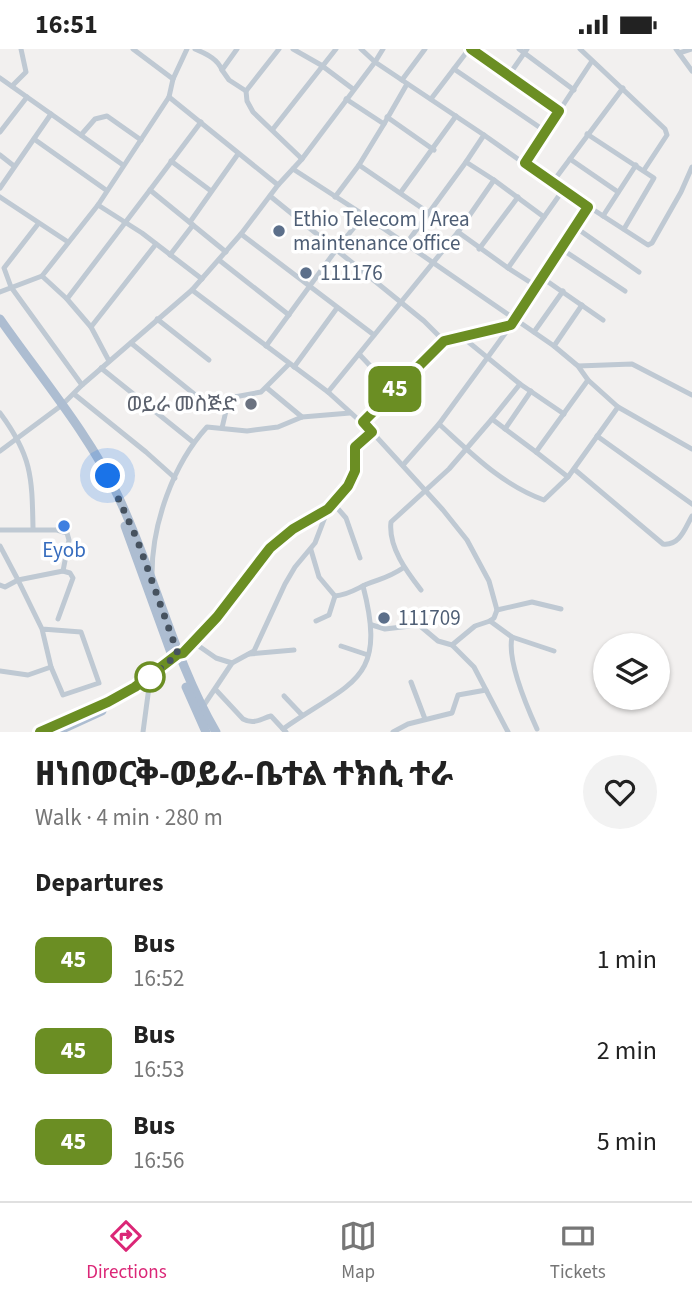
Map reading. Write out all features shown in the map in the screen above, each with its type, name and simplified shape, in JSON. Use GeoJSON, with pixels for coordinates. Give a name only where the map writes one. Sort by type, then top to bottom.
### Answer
{"type":"FeatureCollection","features":[{"type":"Feature","properties":{"kind":"main road"},"geometry":{"type":"LineString","coordinates":[[0,321],[61,407],[118,495],[137,539],[178,658],[216,732]]}},
{"type":"Feature","properties":{"kind":"main road"},"geometry":{"type":"LineString","coordinates":[[61,407],[111,491],[206,732]]}},
{"type":"Feature","properties":{"kind":"main road"},"geometry":{"type":"LineString","coordinates":[[56,732],[108,707],[148,682],[178,658]]}},
{"type":"Feature","properties":{"kind":"main road"},"geometry":{"type":"LineString","coordinates":[[40,732],[148,682]]}},
{"type":"Feature","properties":{"kind":"street"},"geometry":{"type":"LineString","coordinates":[[12,86],[26,72],[21,49]]}},
{"type":"Feature","properties":{"kind":"street"},"geometry":{"type":"LineString","coordinates":[[133,49],[173,79]]}},
{"type":"Feature","properties":{"kind":"street"},"geometry":{"type":"LineString","coordinates":[[0,292],[42,276],[98,205],[169,97],[173,79],[187,49]]}},
{"type":"Feature","properties":{"kind":"street"},"geometry":{"type":"LineString","coordinates":[[195,49],[211,57],[229,80],[246,91]]}},
{"type":"Feature","properties":{"kind":"street"},"geometry":{"type":"LineString","coordinates":[[222,69],[237,49]]}},
{"type":"Feature","properties":{"kind":"street"},"geometry":{"type":"LineString","coordinates":[[279,49],[246,91],[247,101],[253,112],[302,159]]}},
{"type":"Feature","properties":{"kind":"street"},"geometry":{"type":"LineString","coordinates":[[293,49],[321,65],[353,89]]}},
{"type":"Feature","properties":{"kind":"street"},"geometry":{"type":"LineString","coordinates":[[273,129],[336,49]]}},
{"type":"Feature","properties":{"kind":"street"},"geometry":{"type":"LineString","coordinates":[[361,49],[375,62],[552,183],[648,244],[652,243],[681,193],[692,167]]}},
{"type":"Feature","properties":{"kind":"street"},"geometry":{"type":"LineString","coordinates":[[0,451],[61,407],[101,368],[192,290],[302,159],[383,49]]}},
{"type":"Feature","properties":{"kind":"street"},"geometry":{"type":"LineString","coordinates":[[335,197],[384,124],[425,49]]}},
{"type":"Feature","properties":{"kind":"street"},"geometry":{"type":"LineString","coordinates":[[431,99],[470,49],[559,111]]}},
{"type":"Feature","properties":{"kind":"street"},"geometry":{"type":"LineString","coordinates":[[519,49],[574,90]]}},
{"type":"Feature","properties":{"kind":"street"},"geometry":{"type":"LineString","coordinates":[[580,49],[667,132],[644,170]]}},
{"type":"Feature","properties":{"kind":"street"},"geometry":{"type":"LineString","coordinates":[[677,51],[692,50]]}},
{"type":"Feature","properties":{"kind":"street"},"geometry":{"type":"LineString","coordinates":[[677,51],[692,71]]}},
{"type":"Feature","properties":{"kind":"street"},"geometry":{"type":"LineString","coordinates":[[509,75],[526,52]]}},
{"type":"Feature","properties":{"kind":"street"},"geometry":{"type":"LineString","coordinates":[[525,163],[592,61]]}},
{"type":"Feature","properties":{"kind":"street"},"geometry":{"type":"LineString","coordinates":[[454,69],[545,131]]}},
{"type":"Feature","properties":{"kind":"street"},"geometry":{"type":"LineString","coordinates":[[0,78],[123,165]]}},
{"type":"Feature","properties":{"kind":"street"},"geometry":{"type":"LineString","coordinates":[[552,183],[623,88]]}},
{"type":"Feature","properties":{"kind":"street"},"geometry":{"type":"LineString","coordinates":[[0,132],[27,97]]}},
{"type":"Feature","properties":{"kind":"street"},"geometry":{"type":"LineString","coordinates":[[169,97],[278,185]]}},
{"type":"Feature","properties":{"kind":"street"},"geometry":{"type":"LineString","coordinates":[[346,99],[384,124]]}},
{"type":"Feature","properties":{"kind":"street"},"geometry":{"type":"LineString","coordinates":[[0,188],[51,114]]}},
{"type":"Feature","properties":{"kind":"street"},"geometry":{"type":"LineString","coordinates":[[82,135],[95,119],[107,115],[141,140]]}},
{"type":"Feature","properties":{"kind":"street"},"geometry":{"type":"LineString","coordinates":[[401,192],[434,150],[456,116]]}},
{"type":"Feature","properties":{"kind":"street"},"geometry":{"type":"LineString","coordinates":[[387,117],[434,150]]}},
{"type":"Feature","properties":{"kind":"street"},"geometry":{"type":"LineString","coordinates":[[67,299],[201,122]]}},
{"type":"Feature","properties":{"kind":"street"},"geometry":{"type":"LineString","coordinates":[[587,134],[653,176],[654,180],[624,229]]}},
{"type":"Feature","properties":{"kind":"street"},"geometry":{"type":"LineString","coordinates":[[406,244],[484,135]]}},
{"type":"Feature","properties":{"kind":"street"},"geometry":{"type":"LineString","coordinates":[[34,139],[106,190]]}},
{"type":"Feature","properties":{"kind":"street"},"geometry":{"type":"LineString","coordinates":[[170,255],[238,154]]}},
{"type":"Feature","properties":{"kind":"street"},"geometry":{"type":"LineString","coordinates":[[0,155],[14,166]]}},
{"type":"Feature","properties":{"kind":"street"},"geometry":{"type":"LineString","coordinates":[[569,159],[618,192]]}},
{"type":"Feature","properties":{"kind":"street"},"geometry":{"type":"LineString","coordinates":[[170,161],[211,191]]}},
{"type":"Feature","properties":{"kind":"street"},"geometry":{"type":"LineString","coordinates":[[466,162],[544,217]]}},
{"type":"Feature","properties":{"kind":"street"},"geometry":{"type":"LineString","coordinates":[[359,165],[429,213]]}},
{"type":"Feature","properties":{"kind":"street"},"geometry":{"type":"LineString","coordinates":[[603,216],[636,165]]}},
{"type":"Feature","properties":{"kind":"street"},"geometry":{"type":"LineString","coordinates":[[293,169],[474,289],[513,323],[534,332],[554,346],[618,407],[692,449]]}},
{"type":"Feature","properties":{"kind":"street"},"geometry":{"type":"LineString","coordinates":[[328,392],[458,232],[494,180]]}},
{"type":"Feature","properties":{"kind":"street"},"geometry":{"type":"LineString","coordinates":[[149,190],[226,252]]}},
{"type":"Feature","properties":{"kind":"street"},"geometry":{"type":"LineString","coordinates":[[508,268],[564,190]]}},
{"type":"Feature","properties":{"kind":"street"},"geometry":{"type":"LineString","coordinates":[[270,196],[424,321],[444,341]]}},
{"type":"Feature","properties":{"kind":"street"},"geometry":{"type":"LineString","coordinates":[[0,197],[68,242]]}},
{"type":"Feature","properties":{"kind":"street"},"geometry":{"type":"LineString","coordinates":[[479,249],[518,197]]}},
{"type":"Feature","properties":{"kind":"street"},"geometry":{"type":"LineString","coordinates":[[98,205],[126,222],[202,279]]}},
{"type":"Feature","properties":{"kind":"street"},"geometry":{"type":"LineString","coordinates":[[403,465],[439,424],[513,323],[588,207]]}},
{"type":"Feature","properties":{"kind":"street"},"geometry":{"type":"LineString","coordinates":[[266,346],[364,215]]}},
{"type":"Feature","properties":{"kind":"street"},"geometry":{"type":"LineString","coordinates":[[4,268],[38,224]]}},
{"type":"Feature","properties":{"kind":"street"},"geometry":{"type":"LineString","coordinates":[[575,227],[639,272]]}},
{"type":"Feature","properties":{"kind":"street"},"geometry":{"type":"LineString","coordinates":[[458,232],[536,286]]}},
{"type":"Feature","properties":{"kind":"street"},"geometry":{"type":"LineString","coordinates":[[241,234],[374,335]]}},
{"type":"Feature","properties":{"kind":"street"},"geometry":{"type":"LineString","coordinates":[[91,327],[156,244]]}},
{"type":"Feature","properties":{"kind":"street"},"geometry":{"type":"LineString","coordinates":[[560,248],[625,291]]}},
{"type":"Feature","properties":{"kind":"street"},"geometry":{"type":"LineString","coordinates":[[0,260],[10,287],[82,385]]}},
{"type":"Feature","properties":{"kind":"street"},"geometry":{"type":"LineString","coordinates":[[219,260],[289,315]]}},
{"type":"Feature","properties":{"kind":"street"},"geometry":{"type":"LineString","coordinates":[[42,276],[91,327],[109,362]]}},
{"type":"Feature","properties":{"kind":"street"},"geometry":{"type":"LineString","coordinates":[[541,277],[603,320]]}},
{"type":"Feature","properties":{"kind":"street"},"geometry":{"type":"LineString","coordinates":[[192,290],[328,392],[363,422],[467,540],[489,581],[497,610]]}},
{"type":"Feature","properties":{"kind":"street"},"geometry":{"type":"LineString","coordinates":[[534,332],[563,291]]}},
{"type":"Feature","properties":{"kind":"street"},"geometry":{"type":"LineString","coordinates":[[554,346],[582,305]]}},
{"type":"Feature","properties":{"kind":"street"},"geometry":{"type":"LineString","coordinates":[[222,428],[229,398],[247,396],[267,388],[291,366],[337,308]]}},
{"type":"Feature","properties":{"kind":"street"},"geometry":{"type":"LineString","coordinates":[[157,319],[209,360]]}},
{"type":"Feature","properties":{"kind":"street"},"geometry":{"type":"LineString","coordinates":[[363,422],[444,341],[513,323]]}},
{"type":"Feature","properties":{"kind":"street"},"geometry":{"type":"LineString","coordinates":[[461,336],[520,384],[564,414]]}},
{"type":"Feature","properties":{"kind":"street"},"geometry":{"type":"LineString","coordinates":[[131,343],[199,398]]}},
{"type":"Feature","properties":{"kind":"street"},"geometry":{"type":"LineString","coordinates":[[359,354],[393,390]]}},
{"type":"Feature","properties":{"kind":"street"},"geometry":{"type":"LineString","coordinates":[[578,366],[632,364],[692,395]]}},
{"type":"Feature","properties":{"kind":"street"},"geometry":{"type":"LineString","coordinates":[[101,368],[193,442]]}},
{"type":"Feature","properties":{"kind":"street"},"geometry":{"type":"LineString","coordinates":[[536,452],[588,380]]}},
{"type":"Feature","properties":{"kind":"street"},"geometry":{"type":"LineString","coordinates":[[421,590],[403,568],[391,522],[467,449],[520,384]]}},
{"type":"Feature","properties":{"kind":"street"},"geometry":{"type":"LineString","coordinates":[[267,388],[302,417]]}},
{"type":"Feature","properties":{"kind":"street"},"geometry":{"type":"LineString","coordinates":[[505,429],[531,391]]}},
{"type":"Feature","properties":{"kind":"street"},"geometry":{"type":"LineString","coordinates":[[74,394],[146,451],[175,478]]}},
{"type":"Feature","properties":{"kind":"street"},"geometry":{"type":"LineString","coordinates":[[439,424],[501,478],[542,500],[549,498],[568,477],[618,407]]}},
{"type":"Feature","properties":{"kind":"street"},"geometry":{"type":"LineString","coordinates":[[163,611],[151,573],[159,521],[175,478],[193,442],[207,427],[247,431],[278,427],[302,417],[350,412]]}},
{"type":"Feature","properties":{"kind":"street"},"geometry":{"type":"LineString","coordinates":[[0,413],[18,437],[28,463],[33,529]]}},
{"type":"Feature","properties":{"kind":"street"},"geometry":{"type":"LineString","coordinates":[[492,419],[568,477]]}},
{"type":"Feature","properties":{"kind":"street"},"geometry":{"type":"LineString","coordinates":[[202,708],[232,663],[254,651],[290,575],[311,550],[328,509],[354,476],[355,447],[372,432]]}},
{"type":"Feature","properties":{"kind":"street"},"geometry":{"type":"LineString","coordinates":[[597,436],[692,503]]}},
{"type":"Feature","properties":{"kind":"street"},"geometry":{"type":"LineString","coordinates":[[574,469],[663,544],[673,544],[678,540],[692,516]]}},
{"type":"Feature","properties":{"kind":"street"},"geometry":{"type":"LineString","coordinates":[[333,503],[346,518],[360,558]]}},
{"type":"Feature","properties":{"kind":"street"},"geometry":{"type":"LineString","coordinates":[[178,658],[217,617],[270,548],[293,529],[328,509]]}},
{"type":"Feature","properties":{"kind":"street"},"geometry":{"type":"LineString","coordinates":[[0,530],[57,530],[67,533],[69,540],[63,571]]}},
{"type":"Feature","properties":{"kind":"street"},"geometry":{"type":"LineString","coordinates":[[0,546],[41,629],[51,667],[63,695],[100,681],[81,632],[41,629]]}},
{"type":"Feature","properties":{"kind":"street"},"geometry":{"type":"LineString","coordinates":[[311,550],[319,577],[335,596]]}},
{"type":"Feature","properties":{"kind":"street"},"geometry":{"type":"LineString","coordinates":[[335,596],[345,595],[383,580],[403,568]]}},
{"type":"Feature","properties":{"kind":"street"},"geometry":{"type":"LineString","coordinates":[[0,585],[5,587],[18,580],[63,571],[70,573],[73,578],[58,619]]}},
{"type":"Feature","properties":{"kind":"street"},"geometry":{"type":"LineString","coordinates":[[216,689],[248,722],[258,722],[271,716],[285,730],[302,715],[353,683],[363,672],[369,655],[372,625],[363,586]]}},
{"type":"Feature","properties":{"kind":"street"},"geometry":{"type":"LineString","coordinates":[[316,621],[329,615],[335,596]]}},
{"type":"Feature","properties":{"kind":"street"},"geometry":{"type":"LineString","coordinates":[[452,645],[475,626],[490,621],[497,610],[532,602],[561,609]]}},
{"type":"Feature","properties":{"kind":"street"},"geometry":{"type":"LineString","coordinates":[[490,621],[512,637],[554,651]]}},
{"type":"Feature","properties":{"kind":"street"},"geometry":{"type":"LineString","coordinates":[[372,625],[385,629],[419,625],[438,642],[452,645],[474,667],[508,732]]}},
{"type":"Feature","properties":{"kind":"street"},"geometry":{"type":"LineString","coordinates":[[512,637],[510,647],[514,662],[537,729]]}},
{"type":"Feature","properties":{"kind":"street"},"geometry":{"type":"LineString","coordinates":[[193,642],[216,657],[232,663]]}},
{"type":"Feature","properties":{"kind":"street"},"geometry":{"type":"LineString","coordinates":[[341,646],[369,655]]}},
{"type":"Feature","properties":{"kind":"street"},"geometry":{"type":"LineString","coordinates":[[249,654],[294,650]]}},
{"type":"Feature","properties":{"kind":"street"},"geometry":{"type":"LineString","coordinates":[[0,671],[27,674],[51,667]]}},
{"type":"Feature","properties":{"kind":"street"},"geometry":{"type":"LineString","coordinates":[[411,681],[425,719]]}},
{"type":"Feature","properties":{"kind":"street"},"geometry":{"type":"LineString","coordinates":[[143,732],[148,682]]}},
{"type":"Feature","properties":{"kind":"street"},"geometry":{"type":"LineString","coordinates":[[393,732],[408,724],[452,713],[458,695],[486,690]]}},
{"type":"Feature","properties":{"kind":"street"},"geometry":{"type":"LineString","coordinates":[[284,696],[302,715]]}},
{"type":"Feature","properties":{"kind":"bus line","name":"45"},"geometry":{"type":"LineString","coordinates":[[40,732],[108,702],[135,687],[183,653],[217,617],[270,548],[293,529],[328,509],[348,486],[355,471],[355,447],[372,432],[363,422],[425,358],[444,341],[511,325],[588,207],[525,163],[559,111],[471,49]]}},
{"type":"Feature","properties":{"kind":"place","name":"Ethio Telecom | Area maintenance office"},"geometry":{"type":"Point","coordinates":[279,231]}},
{"type":"Feature","properties":{"kind":"place","name":"111176"},"geometry":{"type":"Point","coordinates":[306,273]}},
{"type":"Feature","properties":{"kind":"place","name":"ወይራ መስጅድ"},"geometry":{"type":"Point","coordinates":[251,404]}},
{"type":"Feature","properties":{"kind":"place","name":"Eyob"},"geometry":{"type":"Point","coordinates":[64,526]}},
{"type":"Feature","properties":{"kind":"place","name":"111709"},"geometry":{"type":"Point","coordinates":[384,618]}},
{"type":"Feature","properties":{"kind":"route"},"geometry":{"type":"LineString","coordinates":[[108,476],[137,539],[178,654],[147,680],[150,677]]}}]}
